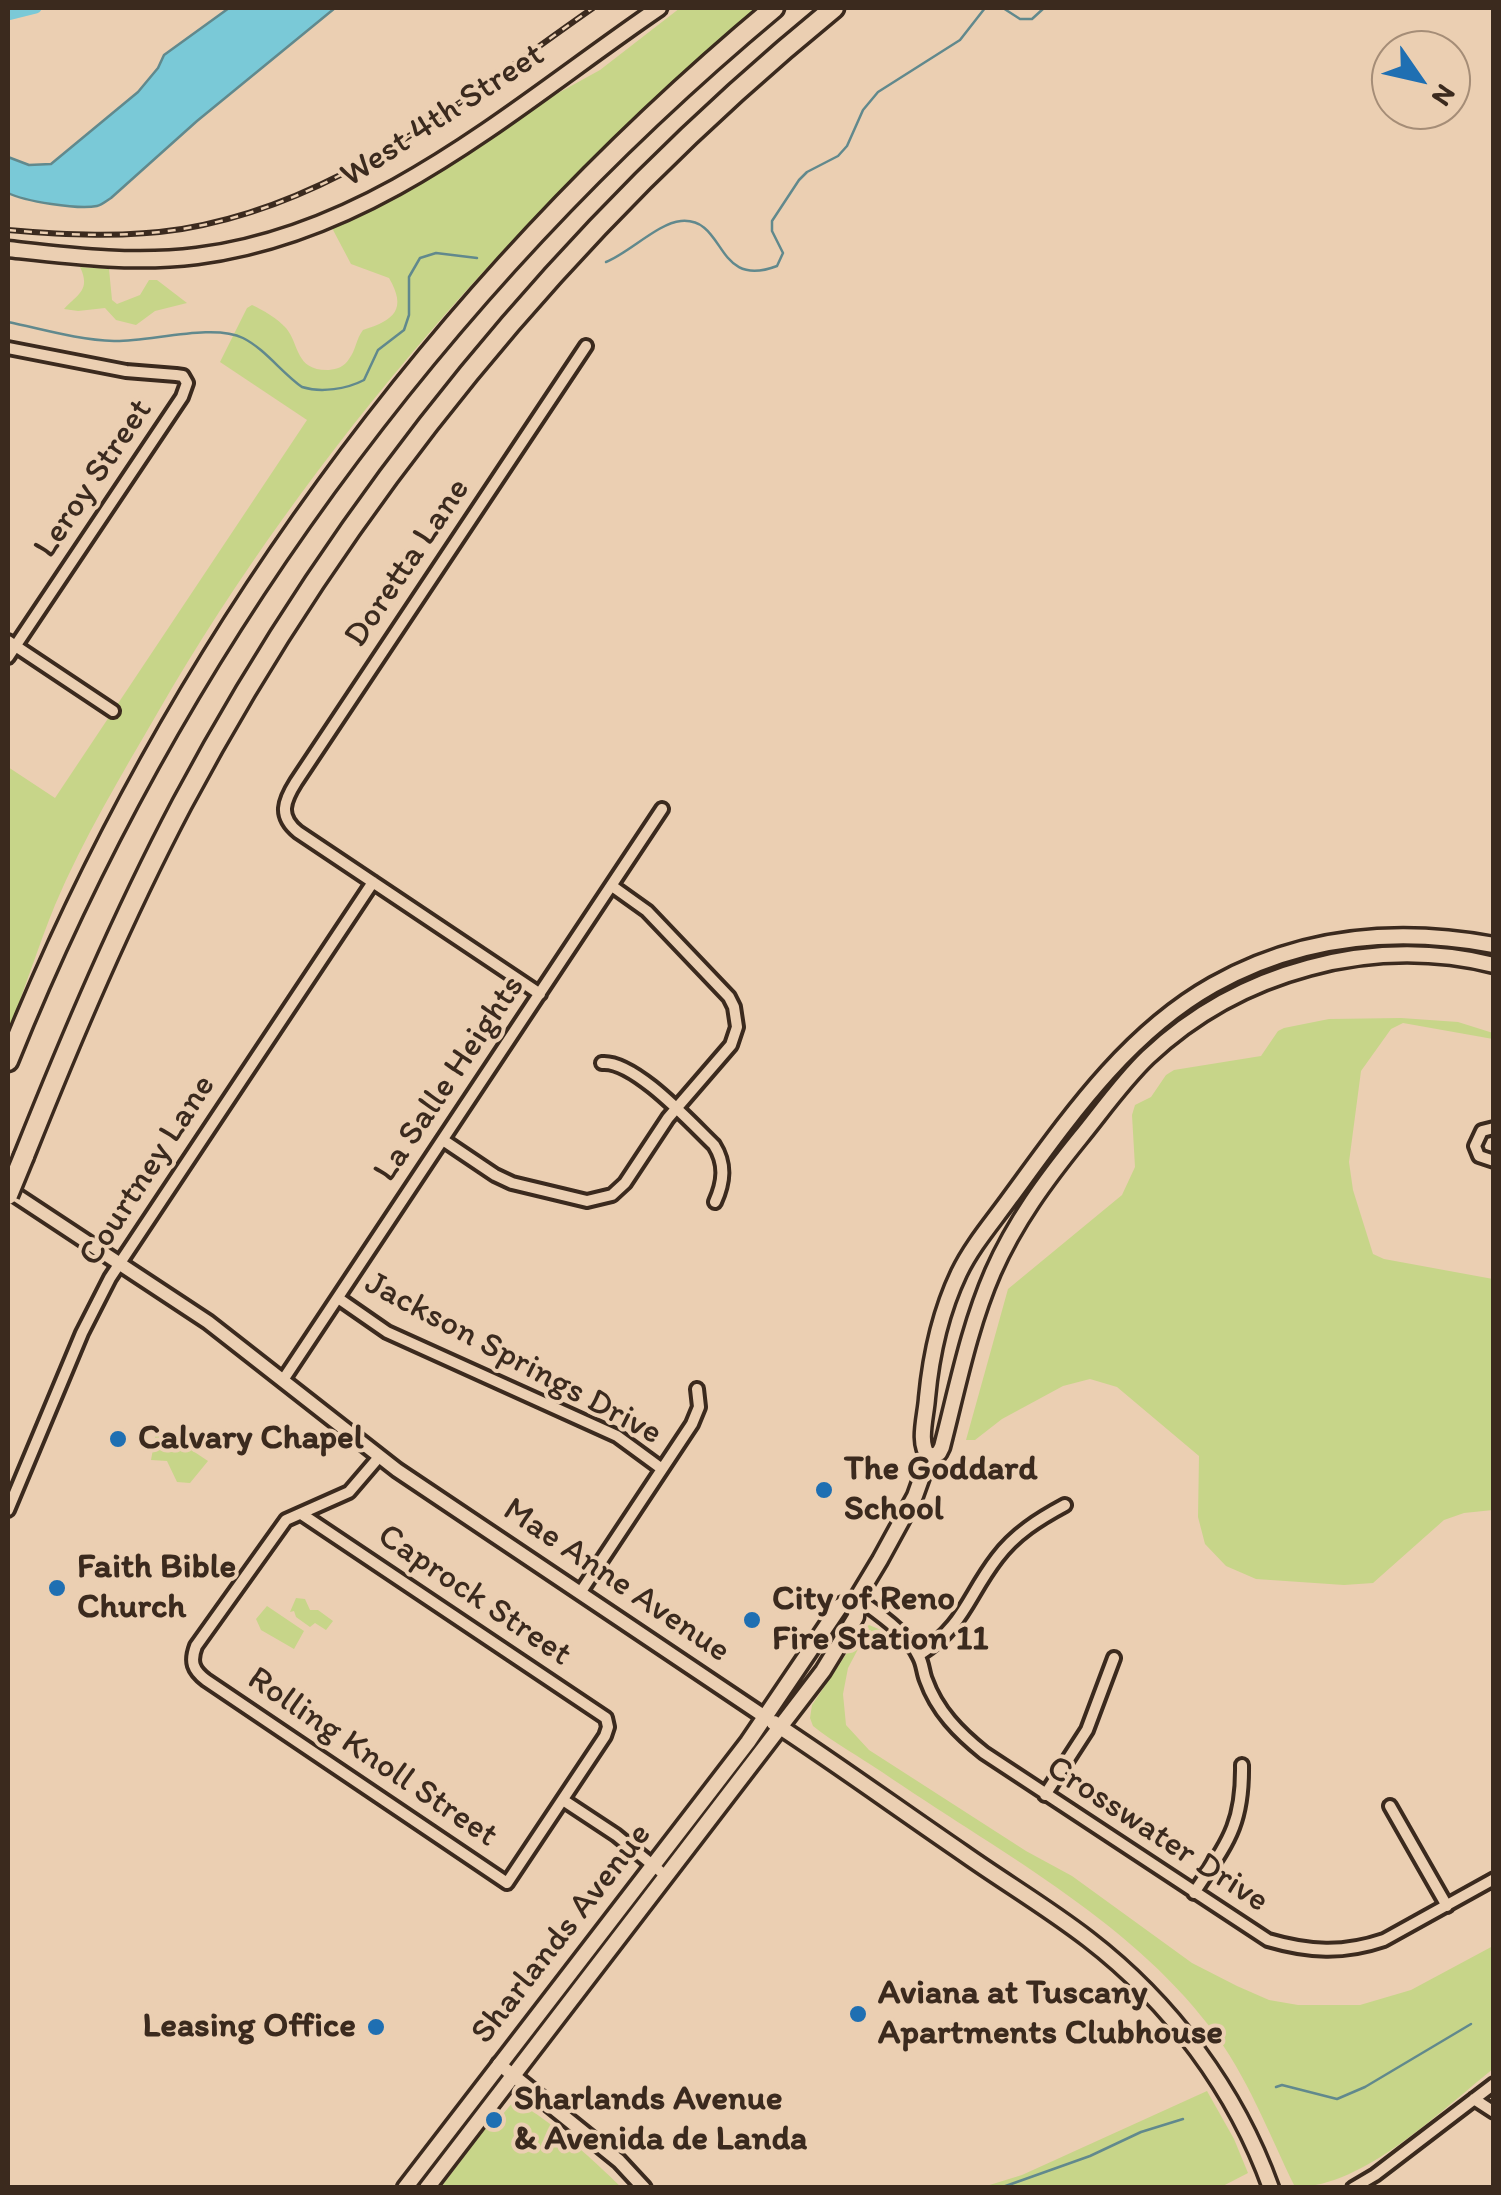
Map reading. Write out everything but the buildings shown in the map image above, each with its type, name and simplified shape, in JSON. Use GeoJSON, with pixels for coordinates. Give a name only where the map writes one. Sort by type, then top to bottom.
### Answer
{"type":"FeatureCollection","features":[{"type":"Feature","properties":{"kind":"highway"},"geometry":{"type":"LineString","coordinates":[[8,1061],[63,931],[134,788],[241,608],[317,497],[435,347],[530,238],[622,144],[774,8]]}},
{"type":"Feature","properties":{"kind":"highway"},"geometry":{"type":"LineString","coordinates":[[8,1192],[107,956],[183,802],[271,650],[357,520],[483,357],[640,182],[724,102],[834,8]]}},
{"type":"Feature","properties":{"kind":"main road","name":"West 4th Street"},"geometry":{"type":"LineString","coordinates":[[8,250],[93,258],[176,258],[257,245],[310,228],[368,204],[439,163],[659,8]]}},
{"type":"Feature","properties":{"kind":"main road"},"geometry":{"type":"LineString","coordinates":[[856,1598],[907,1513],[929,1456],[922,1442],[931,1364],[940,1321],[959,1273],[1034,1166],[1130,1048],[1171,1012],[1212,986],[1252,966],[1300,950],[1386,935],[1452,938],[1494,945]]}},
{"type":"Feature","properties":{"kind":"main road"},"geometry":{"type":"LineString","coordinates":[[929,1456],[938,1453],[942,1446],[983,1298],[1017,1224],[1100,1113],[1159,1048],[1224,1002],[1307,968],[1364,957],[1418,955],[1494,965]]}},
{"type":"Feature","properties":{"kind":"main road","name":"Sharlands Avenue"},"geometry":{"type":"LineString","coordinates":[[405,2188],[766,1717],[840,1606],[856,1598],[858,1610],[853,1623],[781,1727],[427,2188]]}},
{"type":"Feature","properties":{"kind":"main road","name":"Mae Anne Avenue"},"geometry":{"type":"LineString","coordinates":[[766,1717],[1058,1918],[1119,1965],[1173,2020],[1211,2070],[1237,2112],[1271,2188]]}},
{"type":"Feature","properties":{"kind":"street","name":"Doretta Lane"},"geometry":{"type":"LineString","coordinates":[[372,882],[298,832],[284,814],[284,805],[586,346]]}},
{"type":"Feature","properties":{"kind":"street","name":"Leroy Street"},"geometry":{"type":"LineString","coordinates":[[8,348],[126,371],[176,374],[186,379],[182,397],[11,644],[8,657]]}},
{"type":"Feature","properties":{"kind":"street"},"geometry":{"type":"LineString","coordinates":[[11,644],[113,711]]}},
{"type":"Feature","properties":{"kind":"street","name":"La Salle Heights"},"geometry":{"type":"LineString","coordinates":[[283,1380],[662,810]]}},
{"type":"Feature","properties":{"kind":"street"},"geometry":{"type":"LineString","coordinates":[[372,882],[540,994]]}},
{"type":"Feature","properties":{"kind":"street","name":"Courtney Lane"},"geometry":{"type":"LineString","coordinates":[[8,1510],[90,1317],[119,1264],[372,882]]}},
{"type":"Feature","properties":{"kind":"street"},"geometry":{"type":"LineString","coordinates":[[443,1140],[503,1180],[596,1201],[620,1190],[675,1110],[731,1045],[736,1027],[734,1006],[721,988],[662,926],[612,886]]}},
{"type":"Feature","properties":{"kind":"street"},"geometry":{"type":"LineString","coordinates":[[602,1064],[624,1066],[714,1145],[720,1156],[722,1181],[714,1202]]}},
{"type":"Feature","properties":{"kind":"street"},"geometry":{"type":"LineString","coordinates":[[1494,1128],[1482,1131],[1475,1146],[1479,1156],[1494,1162]]}},
{"type":"Feature","properties":{"kind":"street","name":"Mae Anne Avenue"},"geometry":{"type":"LineString","coordinates":[[8,1192],[208,1322],[380,1457],[766,1717]]}},
{"type":"Feature","properties":{"kind":"street","name":"Jackson Springs Drive"},"geometry":{"type":"LineString","coordinates":[[338,1298],[387,1332],[617,1436],[662,1469]]}},
{"type":"Feature","properties":{"kind":"street"},"geometry":{"type":"LineString","coordinates":[[580,1593],[697,1416],[697,1389]]}},
{"type":"Feature","properties":{"kind":"street"},"geometry":{"type":"LineString","coordinates":[[303,1515],[350,1492],[380,1457]]}},
{"type":"Feature","properties":{"kind":"street"},"geometry":{"type":"LineString","coordinates":[[919,1655],[936,1644],[962,1616],[985,1575],[1012,1541],[1065,1505]]}},
{"type":"Feature","properties":{"kind":"street","name":"Rolling Knoll Street"},"geometry":{"type":"LineString","coordinates":[[303,1515],[286,1520],[196,1646],[194,1667],[206,1680],[507,1883],[562,1800]]}},
{"type":"Feature","properties":{"kind":"street","name":"Caprock Street"},"geometry":{"type":"LineString","coordinates":[[303,1515],[606,1718],[608,1727],[562,1800]]}},
{"type":"Feature","properties":{"kind":"street","name":"Crosswater Drive"},"geometry":{"type":"LineString","coordinates":[[856,1598],[919,1655],[937,1704],[962,1735],[1045,1795],[1268,1940],[1306,1951],[1367,1945],[1494,1879]]}},
{"type":"Feature","properties":{"kind":"street"},"geometry":{"type":"LineString","coordinates":[[1045,1795],[1087,1730],[1114,1658]]}},
{"type":"Feature","properties":{"kind":"street"},"geometry":{"type":"LineString","coordinates":[[1194,1894],[1237,1823],[1242,1765]]}},
{"type":"Feature","properties":{"kind":"street"},"geometry":{"type":"LineString","coordinates":[[562,1800],[616,1835],[666,1876]]}},
{"type":"Feature","properties":{"kind":"street"},"geometry":{"type":"LineString","coordinates":[[1390,1806],[1447,1906]]}},
{"type":"Feature","properties":{"kind":"street"},"geometry":{"type":"LineString","coordinates":[[499,2064],[619,2161],[644,2188]]}},
{"type":"Feature","properties":{"kind":"street"},"geometry":{"type":"LineString","coordinates":[[1358,2186],[1494,2084]]}},
{"type":"Feature","properties":{"kind":"street"},"geometry":{"type":"LineString","coordinates":[[1474,2098],[1494,2112]]}},
{"type":"Feature","properties":{"kind":"green space"},"geometry":{"type":"Polygon","coordinates":[[[680,8],[757,8],[586,165],[505,249],[354,424],[284,517],[219,613],[90,831],[55,905],[8,1033],[8,767],[55,798],[307,420],[220,362],[247,308],[252,305],[283,325],[310,366],[329,370],[343,366],[363,330],[395,312],[397,298],[389,278],[351,264],[332,228],[390,201],[542,102],[600,70],[680,8]]]}},
{"type":"Feature","properties":{"kind":"green space"},"geometry":{"type":"Polygon","coordinates":[[[80,267],[109,269],[112,300],[117,304],[140,295],[149,280],[157,280],[187,303],[155,311],[136,325],[116,320],[105,308],[64,309],[83,286],[80,267]]]}},
{"type":"Feature","properties":{"kind":"green space"},"geometry":{"type":"Polygon","coordinates":[[[1329,1019],[1458,1022],[1493,1033],[1493,1039],[1403,1023],[1391,1029],[1361,1071],[1349,1162],[1353,1190],[1373,1254],[1493,1279],[1493,1510],[1444,1520],[1373,1583],[1256,1579],[1226,1566],[1205,1544],[1198,1517],[1199,1456],[1117,1387],[1090,1379],[1063,1386],[1002,1419],[975,1440],[966,1440],[1008,1289],[1122,1195],[1135,1167],[1135,1105],[1151,1097],[1174,1070],[1261,1056],[1284,1028],[1329,1019]]]}},
{"type":"Feature","properties":{"kind":"green space"},"geometry":{"type":"Polygon","coordinates":[[[157,1427],[208,1461],[190,1483],[177,1482],[167,1461],[151,1460],[157,1427]]]}},
{"type":"Feature","properties":{"kind":"green space"},"geometry":{"type":"Polygon","coordinates":[[[296,1598],[305,1599],[310,1610],[318,1610],[333,1621],[326,1630],[315,1623],[310,1627],[294,1611],[290,1612],[296,1598]]]}},
{"type":"Feature","properties":{"kind":"green space"},"geometry":{"type":"Polygon","coordinates":[[[267,1606],[304,1631],[294,1649],[261,1630],[256,1619],[267,1606]]]}},
{"type":"Feature","properties":{"kind":"green space"},"geometry":{"type":"Polygon","coordinates":[[[869,1625],[881,1630],[866,1634],[848,1668],[843,1694],[846,1725],[869,1750],[1026,1851],[1072,1876],[1192,1963],[1269,2000],[1298,2005],[1360,2005],[1411,1990],[1493,1946],[1493,2069],[1374,2161],[1321,2184],[1295,2187],[1223,2046],[1177,1988],[1139,1952],[1057,1888],[813,1726],[812,1705],[869,1625]]]}},
{"type":"Feature","properties":{"kind":"green space"},"geometry":{"type":"Polygon","coordinates":[[[1207,2091],[1248,2173],[1219,2188],[983,2187],[1022,2175],[1207,2091]]]}},
{"type":"Feature","properties":{"kind":"green space"},"geometry":{"type":"Polygon","coordinates":[[[513,2102],[552,2126],[621,2187],[441,2187],[489,2124],[493,2126],[513,2102]]]}},
{"type":"Feature","properties":{"kind":"water"},"geometry":{"type":"Polygon","coordinates":[[[229,8],[335,8],[102,204],[65,206],[8,193],[8,157],[29,165],[51,164],[138,92],[164,55],[229,8]]]}},
{"type":"Feature","properties":{"kind":"waterway"},"geometry":{"type":"LineString","coordinates":[[8,15],[36,8]]}},
{"type":"Feature","properties":{"kind":"waterway"},"geometry":{"type":"LineString","coordinates":[[606,262],[663,227],[681,221],[696,223],[707,230],[742,269],[757,271],[777,266],[783,253],[772,231],[772,221],[799,180],[847,146],[863,110],[878,92],[960,40],[985,8]]}},
{"type":"Feature","properties":{"kind":"waterway"},"geometry":{"type":"LineString","coordinates":[[1003,8],[1020,19],[1032,19],[1044,8]]}},
{"type":"Feature","properties":{"kind":"waterway"},"geometry":{"type":"LineString","coordinates":[[8,322],[114,341],[230,334],[259,348],[302,387],[334,389],[364,380],[378,350],[404,330],[409,315],[409,277],[420,258],[436,253],[477,258]]}},
{"type":"Feature","properties":{"kind":"waterway"},"geometry":{"type":"LineString","coordinates":[[1276,2087],[1282,2085],[1337,2099],[1365,2087],[1471,2024]]}},
{"type":"Feature","properties":{"kind":"waterway"},"geometry":{"type":"LineString","coordinates":[[1000,2188],[1183,2119]]}},
{"type":"Feature","properties":{"kind":"railway"},"geometry":{"type":"LineString","coordinates":[[8,230],[95,235],[160,232],[240,216],[295,196],[399,142],[593,8]]}},
{"type":"Feature","properties":{"kind":"place","name":"Calvary Chapel"},"geometry":{"type":"Point","coordinates":[118,1439]}},
{"type":"Feature","properties":{"kind":"place","name":"The Goddard School"},"geometry":{"type":"Point","coordinates":[824,1490]}},
{"type":"Feature","properties":{"kind":"place","name":"Faith Bible Church"},"geometry":{"type":"Point","coordinates":[57,1588]}},
{"type":"Feature","properties":{"kind":"place","name":"City of Reno Fire Station 11"},"geometry":{"type":"Point","coordinates":[752,1620]}},
{"type":"Feature","properties":{"kind":"place","name":"Aviana at Tuscany Apartments Clubhouse"},"geometry":{"type":"Point","coordinates":[858,2014]}},
{"type":"Feature","properties":{"kind":"place","name":"Leasing Office"},"geometry":{"type":"Point","coordinates":[376,2027]}},
{"type":"Feature","properties":{"kind":"place","name":"Sharlands Avenue & Avenida de Landa"},"geometry":{"type":"Point","coordinates":[494,2120]}}]}
